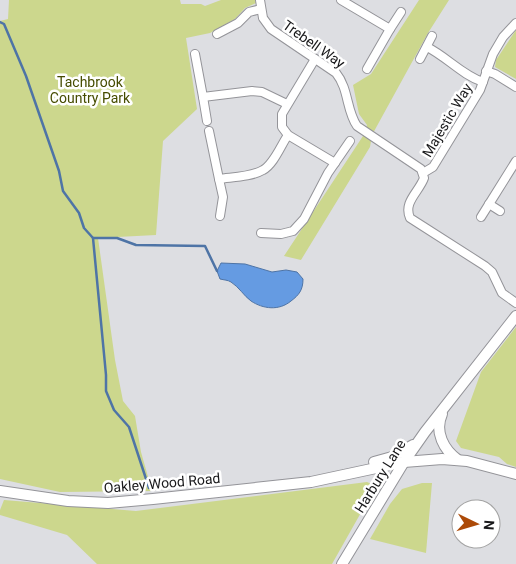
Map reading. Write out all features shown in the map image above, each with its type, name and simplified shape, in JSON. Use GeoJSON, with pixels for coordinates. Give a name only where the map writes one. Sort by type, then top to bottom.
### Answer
{"type":"FeatureCollection","features":[{"type":"Feature","properties":{"kind":"main road","name":"Harbury Lane"},"geometry":{"type":"LineString","coordinates":[[342,564],[419,440],[516,316]]}},
{"type":"Feature","properties":{"kind":"main road","name":"Harbury Lane"},"geometry":{"type":"LineString","coordinates":[[446,406],[440,418],[439,432],[443,444],[458,460]]}},
{"type":"Feature","properties":{"kind":"main road","name":"Oakley Wood Road"},"geometry":{"type":"LineString","coordinates":[[327,479],[354,467],[392,457],[419,440]]}},
{"type":"Feature","properties":{"kind":"main road","name":"Oakley Wood Road"},"geometry":{"type":"LineString","coordinates":[[0,491],[68,501],[108,503],[327,479],[404,462],[442,459],[458,460],[516,474]]}},
{"type":"Feature","properties":{"kind":"street"},"geometry":{"type":"LineString","coordinates":[[341,0],[390,29]]}},
{"type":"Feature","properties":{"kind":"street"},"geometry":{"type":"LineString","coordinates":[[217,34],[238,23],[261,4]]}},
{"type":"Feature","properties":{"kind":"street","name":"Trebell Way"},"geometry":{"type":"LineString","coordinates":[[261,4],[263,18],[271,30],[336,73],[342,80],[353,119],[357,126],[418,167],[423,173]]}},
{"type":"Feature","properties":{"kind":"street"},"geometry":{"type":"LineString","coordinates":[[366,69],[401,12]]}},
{"type":"Feature","properties":{"kind":"street","name":"Majestic Way"},"geometry":{"type":"LineString","coordinates":[[423,173],[433,167],[480,90],[490,61],[503,37],[516,23]]}},
{"type":"Feature","properties":{"kind":"street"},"geometry":{"type":"LineString","coordinates":[[420,59],[432,36]]}},
{"type":"Feature","properties":{"kind":"street"},"geometry":{"type":"LineString","coordinates":[[427,47],[438,53],[455,67],[483,82]]}},
{"type":"Feature","properties":{"kind":"street"},"geometry":{"type":"LineString","coordinates":[[196,54],[208,121]]}},
{"type":"Feature","properties":{"kind":"street"},"geometry":{"type":"LineString","coordinates":[[315,59],[282,114],[282,127],[288,135],[335,163]]}},
{"type":"Feature","properties":{"kind":"street"},"geometry":{"type":"LineString","coordinates":[[486,71],[495,74],[516,87]]}},
{"type":"Feature","properties":{"kind":"street"},"geometry":{"type":"LineString","coordinates":[[204,97],[244,91],[262,92],[287,104]]}},
{"type":"Feature","properties":{"kind":"street"},"geometry":{"type":"LineString","coordinates":[[209,132],[223,197],[220,216]]}},
{"type":"Feature","properties":{"kind":"street"},"geometry":{"type":"LineString","coordinates":[[220,179],[264,170],[288,135]]}},
{"type":"Feature","properties":{"kind":"street"},"geometry":{"type":"LineString","coordinates":[[261,233],[281,234],[293,231],[304,219],[335,163],[350,141]]}},
{"type":"Feature","properties":{"kind":"street"},"geometry":{"type":"LineString","coordinates":[[481,217],[516,161]]}},
{"type":"Feature","properties":{"kind":"street"},"geometry":{"type":"LineString","coordinates":[[423,173],[422,184],[408,205],[408,215],[410,218],[486,266],[492,272],[502,293],[516,303]]}},
{"type":"Feature","properties":{"kind":"street"},"geometry":{"type":"LineString","coordinates":[[489,204],[500,211]]}},
{"type":"Feature","properties":{"kind":"green space","name":"Tachbrook Country Park"},"geometry":{"type":"Polygon","coordinates":[[[9,0],[180,0],[181,4],[201,4],[205,6],[221,0],[255,0],[256,3],[245,8],[235,19],[210,33],[186,38],[197,109],[163,141],[156,235],[98,238],[115,360],[123,401],[135,416],[141,452],[152,491],[60,492],[0,479],[0,21],[8,19],[9,0]]]}},
{"type":"Feature","properties":{"kind":"green space"},"geometry":{"type":"Polygon","coordinates":[[[419,0],[449,0],[428,33],[372,135],[370,147],[301,260],[284,256],[363,136],[367,125],[359,114],[353,85],[371,74],[419,0]]]}},
{"type":"Feature","properties":{"kind":"green space"},"geometry":{"type":"Polygon","coordinates":[[[516,30],[516,79],[495,67],[496,60],[516,30]]]}},
{"type":"Feature","properties":{"kind":"green space"},"geometry":{"type":"Polygon","coordinates":[[[516,327],[516,467],[507,464],[499,457],[461,448],[456,441],[481,372],[516,327]]]}},
{"type":"Feature","properties":{"kind":"green space"},"geometry":{"type":"Polygon","coordinates":[[[367,482],[376,486],[332,564],[97,564],[67,535],[0,515],[4,500],[136,511],[367,482]]]}},
{"type":"Feature","properties":{"kind":"green space"},"geometry":{"type":"Polygon","coordinates":[[[422,483],[432,483],[426,553],[370,539],[390,504],[402,489],[422,483]]]}},
{"type":"Feature","properties":{"kind":"water"},"geometry":{"type":"Polygon","coordinates":[[[221,263],[245,264],[272,272],[286,270],[297,272],[303,279],[302,286],[294,299],[286,304],[276,308],[261,306],[246,297],[231,282],[220,279],[217,271],[221,263]]]}},
{"type":"Feature","properties":{"kind":"waterway"},"geometry":{"type":"LineString","coordinates":[[0,22],[4,24],[26,76],[59,171],[63,191],[79,213],[84,228],[93,238],[106,391],[114,410],[129,427],[149,488]]}},
{"type":"Feature","properties":{"kind":"waterway"},"geometry":{"type":"LineString","coordinates":[[93,238],[117,238],[136,245],[205,246],[217,271]]}}]}
